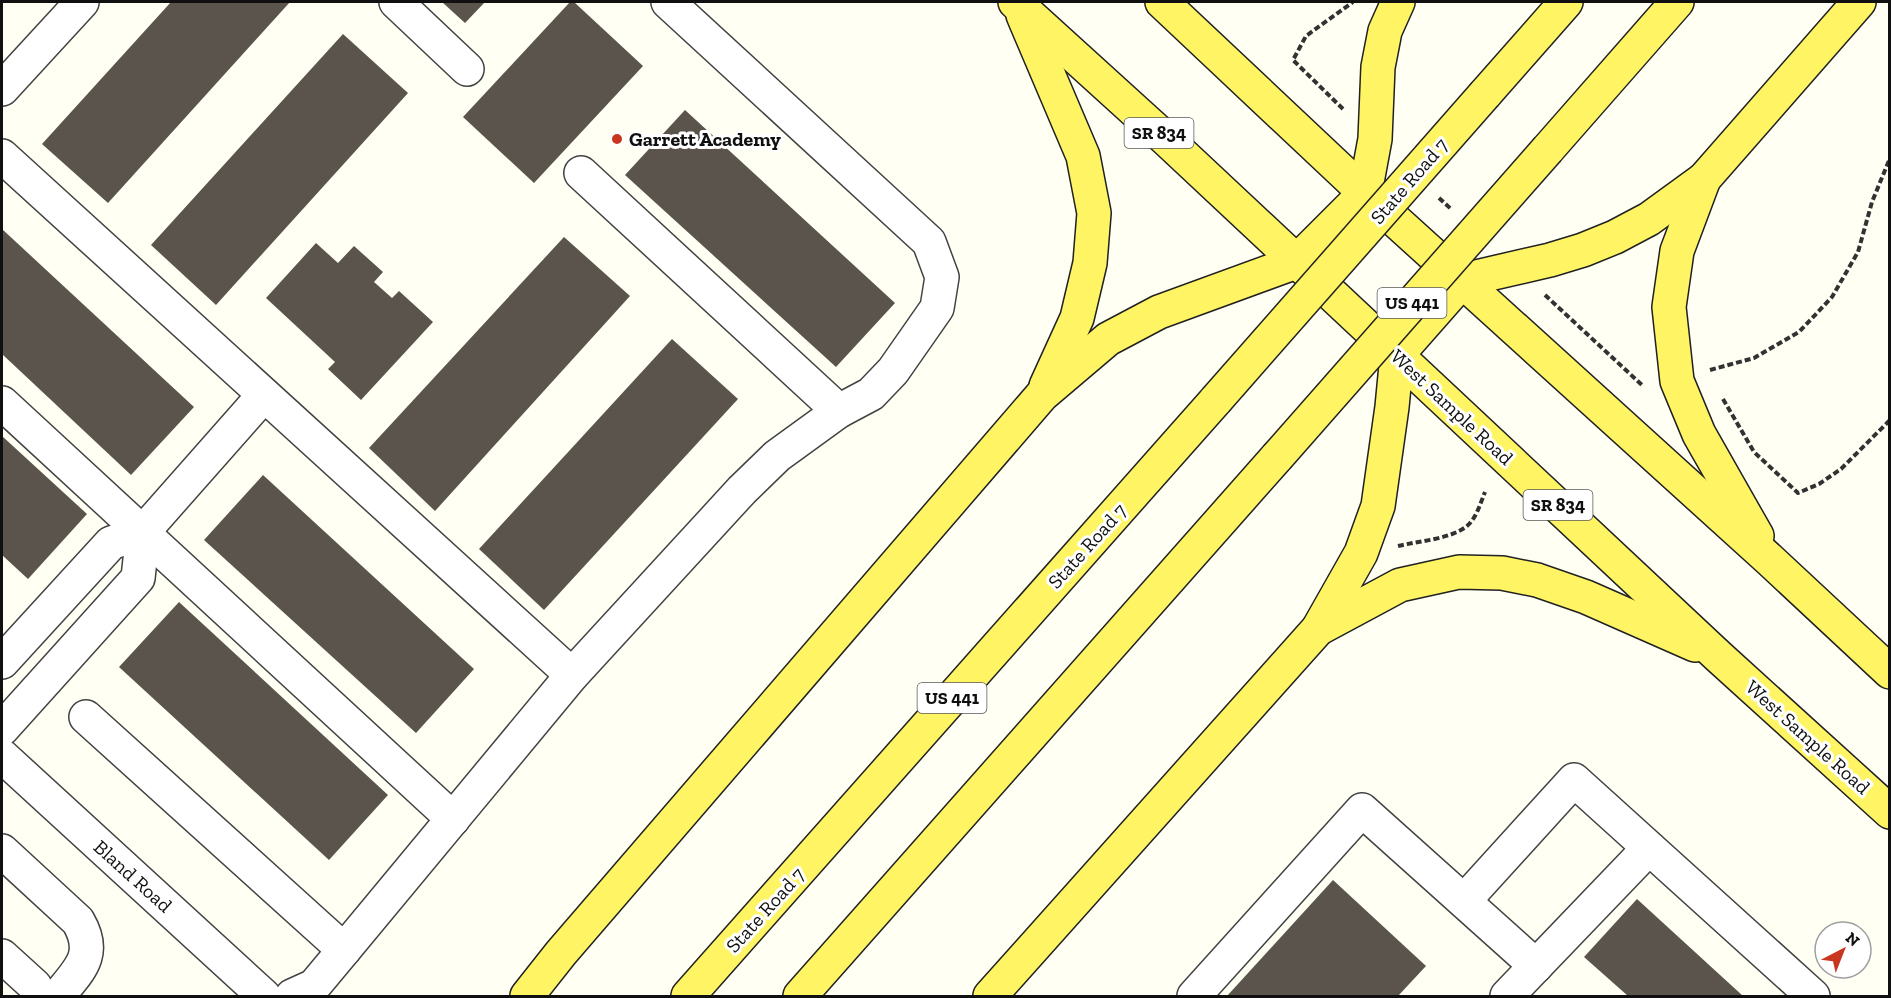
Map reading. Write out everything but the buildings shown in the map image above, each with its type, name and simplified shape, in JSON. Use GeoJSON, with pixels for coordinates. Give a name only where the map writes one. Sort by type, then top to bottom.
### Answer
{"type":"FeatureCollection","features":[{"type":"Feature","properties":{"kind":"main road"},"geometry":{"type":"LineString","coordinates":[[1162,2],[1365,193],[1890,672]]}},
{"type":"Feature","properties":{"kind":"main road"},"geometry":{"type":"LineString","coordinates":[[527,996],[569,944],[1042,395],[1108,339],[1160,312],[1296,262],[1365,193],[1375,139],[1378,67],[1385,31],[1398,2]]}},
{"type":"Feature","properties":{"kind":"main road","name":"State Road 7"},"geometry":{"type":"LineString","coordinates":[[688,996],[1566,2]]}},
{"type":"Feature","properties":{"kind":"main road","name":"US 441"},"geometry":{"type":"LineString","coordinates":[[800,996],[1677,2]]}},
{"type":"Feature","properties":{"kind":"main road"},"geometry":{"type":"LineString","coordinates":[[990,996],[1318,629],[1360,553],[1378,506],[1397,355],[1463,280],[1583,250],[1616,237],[1649,219],[1704,179],[1859,2]]}},
{"type":"Feature","properties":{"kind":"main road"},"geometry":{"type":"LineString","coordinates":[[1017,3],[1083,156],[1094,213],[1090,263],[1077,318],[1042,395]]}},
{"type":"Feature","properties":{"kind":"main road","name":"West Sample Road"},"geometry":{"type":"LineString","coordinates":[[1017,3],[1718,656],[1890,812]]}},
{"type":"Feature","properties":{"kind":"main road"},"geometry":{"type":"LineString","coordinates":[[1704,179],[1677,251],[1669,307],[1677,381],[1699,434],[1771,561]]}},
{"type":"Feature","properties":{"kind":"main road"},"geometry":{"type":"LineString","coordinates":[[1318,629],[1400,585],[1459,572],[1502,573],[1537,580],[1586,597],[1718,656]]}},
{"type":"Feature","properties":{"kind":"street"},"geometry":{"type":"LineString","coordinates":[[2,89],[82,2]]}},
{"type":"Feature","properties":{"kind":"street"},"geometry":{"type":"LineString","coordinates":[[396,2],[468,69]]}},
{"type":"Feature","properties":{"kind":"street"},"geometry":{"type":"LineString","coordinates":[[292,996],[314,986],[572,675],[742,490],[777,456],[839,411],[871,394],[892,371],[937,308],[942,277],[929,242],[668,2]]}},
{"type":"Feature","properties":{"kind":"street"},"geometry":{"type":"LineString","coordinates":[[2,156],[572,675]]}},
{"type":"Feature","properties":{"kind":"street"},"geometry":{"type":"LineString","coordinates":[[581,172],[839,411]]}},
{"type":"Feature","properties":{"kind":"street"},"geometry":{"type":"LineString","coordinates":[[2,662],[111,543],[143,532],[264,395]]}},
{"type":"Feature","properties":{"kind":"street"},"geometry":{"type":"LineString","coordinates":[[2,402],[453,819]]}},
{"type":"Feature","properties":{"kind":"street"},"geometry":{"type":"LineString","coordinates":[[2,729],[138,578],[143,532]]}},
{"type":"Feature","properties":{"kind":"street"},"geometry":{"type":"LineString","coordinates":[[86,717],[344,950]]}},
{"type":"Feature","properties":{"kind":"street","name":"Bland Road"},"geometry":{"type":"LineString","coordinates":[[2,756],[264,996]]}},
{"type":"Feature","properties":{"kind":"street"},"geometry":{"type":"LineString","coordinates":[[1464,901],[1574,780],[1813,996]]}},
{"type":"Feature","properties":{"kind":"street"},"geometry":{"type":"LineString","coordinates":[[1194,996],[1362,810],[1536,966]]}},
{"type":"Feature","properties":{"kind":"street"},"geometry":{"type":"LineString","coordinates":[[1507,996],[1649,848]]}},
{"type":"Feature","properties":{"kind":"street"},"geometry":{"type":"LineString","coordinates":[[2,851],[78,921],[86,935],[88,950],[78,971],[58,996]]}},
{"type":"Feature","properties":{"kind":"street"},"geometry":{"type":"LineString","coordinates":[[2,956],[35,986],[38,996]]}},
{"type":"Feature","properties":{"kind":"path"},"geometry":{"type":"LineString","coordinates":[[1353,2],[1306,36],[1293,60],[1375,139]]}},
{"type":"Feature","properties":{"kind":"path"},"geometry":{"type":"LineString","coordinates":[[1707,371],[1754,358],[1799,332],[1832,297],[1858,252],[1872,202],[1890,158]]}},
{"type":"Feature","properties":{"kind":"path"},"geometry":{"type":"LineString","coordinates":[[1436,195],[1454,212]]}},
{"type":"Feature","properties":{"kind":"path"},"geometry":{"type":"LineString","coordinates":[[1515,268],[1644,387]]}},
{"type":"Feature","properties":{"kind":"path"},"geometry":{"type":"LineString","coordinates":[[1719,391],[1754,452],[1798,493],[1819,484],[1841,469],[1890,420]]}},
{"type":"Feature","properties":{"kind":"path"},"geometry":{"type":"LineString","coordinates":[[1388,548],[1453,534],[1468,525],[1477,512],[1485,492]]}},
{"type":"Feature","properties":{"kind":"place","name":"Garrett Academy"},"geometry":{"type":"Point","coordinates":[617,139]}}]}
